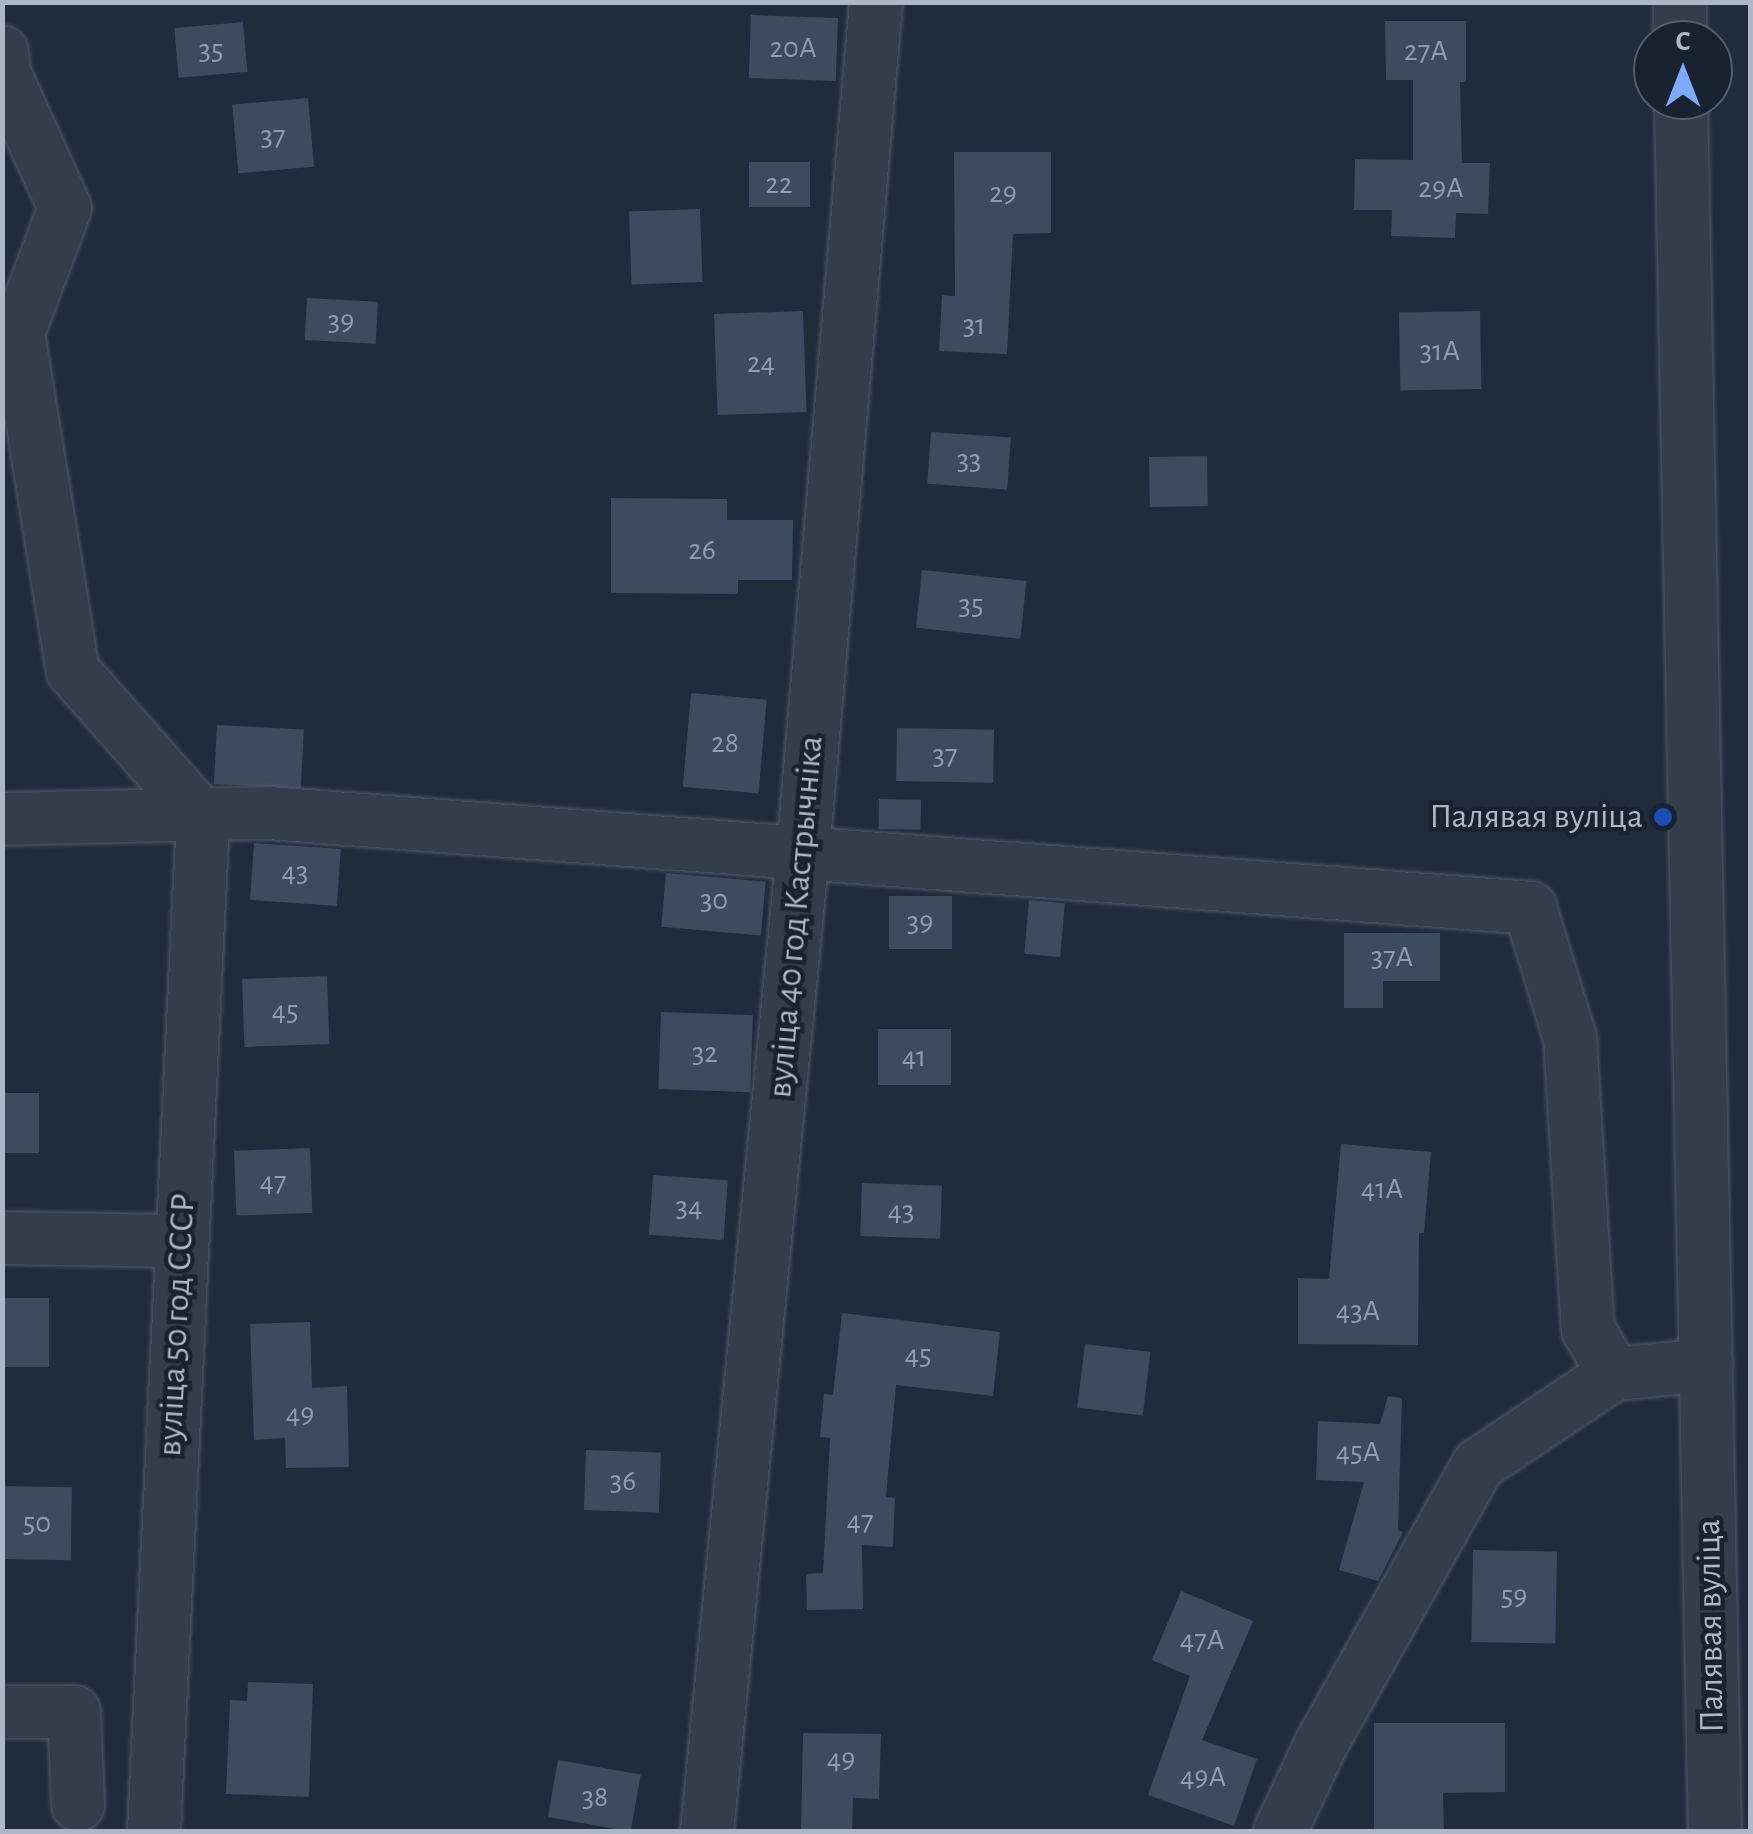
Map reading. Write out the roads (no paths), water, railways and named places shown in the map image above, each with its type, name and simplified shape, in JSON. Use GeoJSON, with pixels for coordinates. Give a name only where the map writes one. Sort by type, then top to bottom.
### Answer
{"type":"FeatureCollection","features":[{"type":"Feature","properties":{"kind":"street","name":"вуліца 40 год Кастрычніка"},"geometry":{"type":"LineString","coordinates":[[707,1832],[803,852],[876,2]]}},
{"type":"Feature","properties":{"kind":"street"},"geometry":{"type":"LineString","coordinates":[[2,52],[4,73],[65,208],[10,333],[72,671],[203,818]]}},
{"type":"Feature","properties":{"kind":"street","name":"Палявая вуліца"},"geometry":{"type":"LineString","coordinates":[[1683,120],[1721,1393],[1715,1832]]}},
{"type":"Feature","properties":{"kind":"street"},"geometry":{"type":"LineString","coordinates":[[2,819],[203,818],[268,813],[1530,908],[1570,1038],[1588,1329],[1614,1374]]}},
{"type":"Feature","properties":{"kind":"street","name":"вуліца 50 год СССР"},"geometry":{"type":"LineString","coordinates":[[154,1832],[203,818]]}},
{"type":"Feature","properties":{"kind":"street"},"geometry":{"type":"LineString","coordinates":[[2,1238],[180,1241]]}},
{"type":"Feature","properties":{"kind":"street"},"geometry":{"type":"LineString","coordinates":[[1280,1832],[1321,1744],[1478,1465],[1614,1374],[1721,1393]]}},
{"type":"Feature","properties":{"kind":"street"},"geometry":{"type":"LineString","coordinates":[[2,1712],[74,1712],[78,1805]]}},
{"type":"Feature","properties":{"kind":"place","name":"Палявая вуліца"},"geometry":{"type":"Point","coordinates":[1663,817]}}]}
